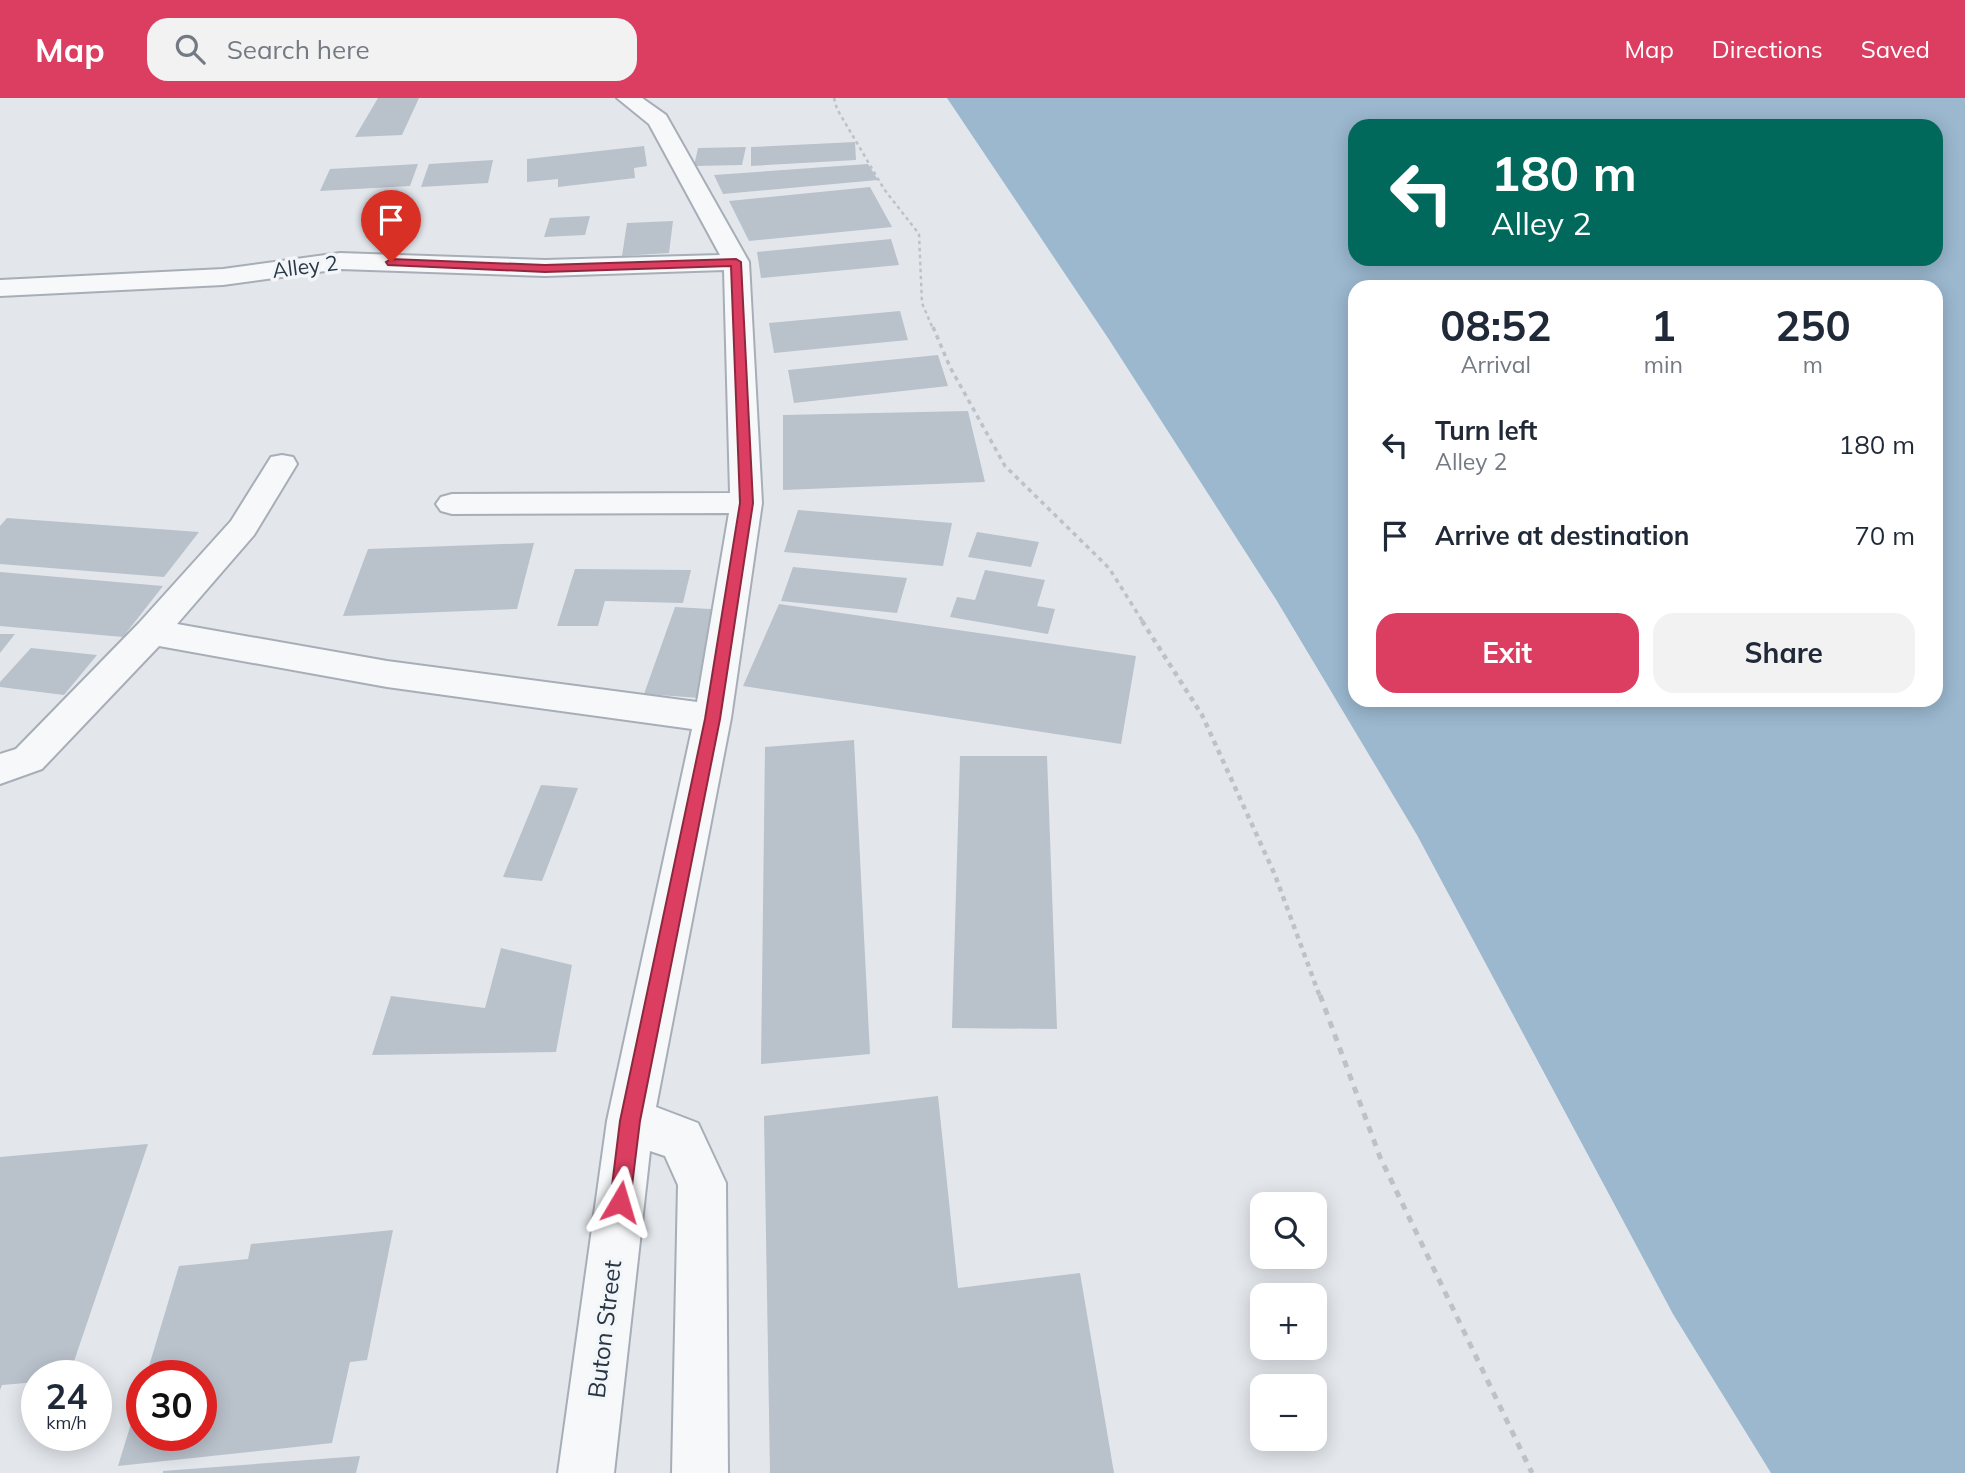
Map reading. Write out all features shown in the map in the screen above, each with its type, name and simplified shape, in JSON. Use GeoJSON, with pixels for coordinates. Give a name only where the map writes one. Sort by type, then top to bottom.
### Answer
{"type":"FeatureCollection","features":[{"type":"Feature","properties":{"kind":"street","name":"Buton Street"},"geometry":{"type":"LineString","coordinates":[[586,1473],[630,1121],[713,719],[746,503],[736,262],[658,120],[628,98]]}},
{"type":"Feature","properties":{"kind":"street","name":"Alley 2"},"geometry":{"type":"LineString","coordinates":[[0,288],[223,277],[340,261],[545,268],[736,262]]}},
{"type":"Feature","properties":{"kind":"street"},"geometry":{"type":"LineString","coordinates":[[0,769],[29,759],[151,632],[243,528],[282,464]]}},
{"type":"Feature","properties":{"kind":"street"},"geometry":{"type":"LineString","coordinates":[[452,504],[746,503]]}},
{"type":"Feature","properties":{"kind":"street"},"geometry":{"type":"LineString","coordinates":[[151,632],[387,674],[713,719]]}},
{"type":"Feature","properties":{"kind":"street"},"geometry":{"type":"LineString","coordinates":[[630,1121],[681,1139],[702,1184],[700,1473]]}},
{"type":"Feature","properties":{"kind":"path"},"geometry":{"type":"LineString","coordinates":[[834,98],[837,109],[884,189],[919,234],[922,303],[950,367],[1005,466],[1109,568],[1202,715],[1275,875],[1380,1157],[1532,1473]]}},
{"type":"Feature","properties":{"kind":"water"},"geometry":{"type":"Polygon","coordinates":[[[947,98],[1965,98],[1965,1473],[1771,1473],[1673,1314],[1417,835],[1277,601],[1108,338],[947,98]]]}},
{"type":"Feature","properties":{"kind":"building"},"geometry":{"type":"Polygon","coordinates":[[[378,98],[419,98],[402,135],[355,137],[378,98]]]}},
{"type":"Feature","properties":{"kind":"building"},"geometry":{"type":"Polygon","coordinates":[[[855,142],[856,160],[751,166],[751,147],[855,142]]]}},
{"type":"Feature","properties":{"kind":"building"},"geometry":{"type":"Polygon","coordinates":[[[644,146],[647,166],[634,168],[635,178],[558,187],[558,179],[527,182],[527,159],[644,146]]]}},
{"type":"Feature","properties":{"kind":"building"},"geometry":{"type":"Polygon","coordinates":[[[746,147],[742,165],[694,166],[698,148],[746,147]]]}},
{"type":"Feature","properties":{"kind":"building"},"geometry":{"type":"Polygon","coordinates":[[[493,160],[488,183],[421,187],[429,164],[493,160]]]}},
{"type":"Feature","properties":{"kind":"building"},"geometry":{"type":"Polygon","coordinates":[[[418,164],[410,186],[320,191],[330,169],[418,164]]]}},
{"type":"Feature","properties":{"kind":"building"},"geometry":{"type":"Polygon","coordinates":[[[868,164],[878,180],[723,194],[714,175],[868,164]]]}},
{"type":"Feature","properties":{"kind":"building"},"geometry":{"type":"Polygon","coordinates":[[[870,187],[892,227],[749,241],[729,201],[870,187]]]}},
{"type":"Feature","properties":{"kind":"building"},"geometry":{"type":"Polygon","coordinates":[[[590,216],[585,235],[544,237],[550,218],[590,216]]]}},
{"type":"Feature","properties":{"kind":"building"},"geometry":{"type":"Polygon","coordinates":[[[673,221],[669,253],[622,256],[627,223],[673,221]]]}},
{"type":"Feature","properties":{"kind":"building"},"geometry":{"type":"Polygon","coordinates":[[[891,239],[899,265],[761,278],[757,252],[891,239]]]}},
{"type":"Feature","properties":{"kind":"building"},"geometry":{"type":"Polygon","coordinates":[[[900,311],[908,340],[774,353],[769,323],[900,311]]]}},
{"type":"Feature","properties":{"kind":"building"},"geometry":{"type":"Polygon","coordinates":[[[938,355],[948,386],[794,403],[788,370],[938,355]]]}},
{"type":"Feature","properties":{"kind":"building"},"geometry":{"type":"Polygon","coordinates":[[[968,411],[985,482],[783,490],[783,415],[968,411]]]}},
{"type":"Feature","properties":{"kind":"building"},"geometry":{"type":"Polygon","coordinates":[[[798,510],[952,523],[943,566],[784,552],[798,510]]]}},
{"type":"Feature","properties":{"kind":"building"},"geometry":{"type":"Polygon","coordinates":[[[7,518],[199,532],[164,577],[0,564],[0,526],[7,518]]]}},
{"type":"Feature","properties":{"kind":"building"},"geometry":{"type":"Polygon","coordinates":[[[977,532],[1039,542],[1031,567],[968,557],[977,532]]]}},
{"type":"Feature","properties":{"kind":"building"},"geometry":{"type":"Polygon","coordinates":[[[534,543],[517,609],[343,616],[368,549],[534,543]]]}},
{"type":"Feature","properties":{"kind":"building"},"geometry":{"type":"Polygon","coordinates":[[[793,567],[907,578],[897,613],[781,601],[793,567]]]}},
{"type":"Feature","properties":{"kind":"building"},"geometry":{"type":"Polygon","coordinates":[[[575,569],[691,570],[683,603],[605,601],[598,626],[557,626],[575,569]]]}},
{"type":"Feature","properties":{"kind":"building"},"geometry":{"type":"Polygon","coordinates":[[[985,570],[1045,580],[1037,606],[1055,609],[1048,634],[950,617],[957,597],[975,600],[985,570]]]}},
{"type":"Feature","properties":{"kind":"building"},"geometry":{"type":"Polygon","coordinates":[[[0,572],[163,586],[123,637],[0,626],[0,572]]]}},
{"type":"Feature","properties":{"kind":"building"},"geometry":{"type":"Polygon","coordinates":[[[779,604],[1136,656],[1121,744],[743,686],[779,604]]]}},
{"type":"Feature","properties":{"kind":"building"},"geometry":{"type":"Polygon","coordinates":[[[675,607],[728,610],[700,698],[644,694],[675,607]]]}},
{"type":"Feature","properties":{"kind":"building"},"geometry":{"type":"Polygon","coordinates":[[[0,634],[15,634],[0,653],[0,634]]]}},
{"type":"Feature","properties":{"kind":"building"},"geometry":{"type":"Polygon","coordinates":[[[31,648],[97,655],[64,695],[0,687],[0,682],[31,648]]]}},
{"type":"Feature","properties":{"kind":"building"},"geometry":{"type":"Polygon","coordinates":[[[854,740],[870,1054],[761,1064],[765,747],[854,740]]]}},
{"type":"Feature","properties":{"kind":"building"},"geometry":{"type":"Polygon","coordinates":[[[960,756],[1047,756],[1057,1029],[952,1028],[960,756]]]}},
{"type":"Feature","properties":{"kind":"building"},"geometry":{"type":"Polygon","coordinates":[[[541,785],[578,788],[542,881],[503,877],[541,785]]]}},
{"type":"Feature","properties":{"kind":"building"},"geometry":{"type":"Polygon","coordinates":[[[501,948],[572,965],[556,1052],[372,1055],[391,996],[485,1008],[501,948]]]}},
{"type":"Feature","properties":{"kind":"building"},"geometry":{"type":"Polygon","coordinates":[[[938,1096],[958,1288],[1080,1273],[1114,1473],[770,1473],[764,1116],[938,1096]]]}},
{"type":"Feature","properties":{"kind":"building"},"geometry":{"type":"Polygon","coordinates":[[[148,1144],[74,1360],[21,1360],[21,1383],[2,1385],[0,1390],[0,1157],[148,1144]]]}},
{"type":"Feature","properties":{"kind":"building"},"geometry":{"type":"Polygon","coordinates":[[[393,1230],[367,1360],[350,1362],[332,1443],[118,1466],[126,1440],[126,1451],[217,1451],[217,1360],[151,1360],[179,1266],[248,1259],[251,1244],[393,1230]]]}},
{"type":"Feature","properties":{"kind":"building"},"geometry":{"type":"Polygon","coordinates":[[[360,1456],[356,1473],[163,1473],[163,1471],[360,1456]]]}},
{"type":"Feature","properties":{"kind":"route"},"geometry":{"type":"LineString","coordinates":[[391,262],[545,268],[736,262],[746,503],[713,719],[630,1121],[620,1202]]}}]}
